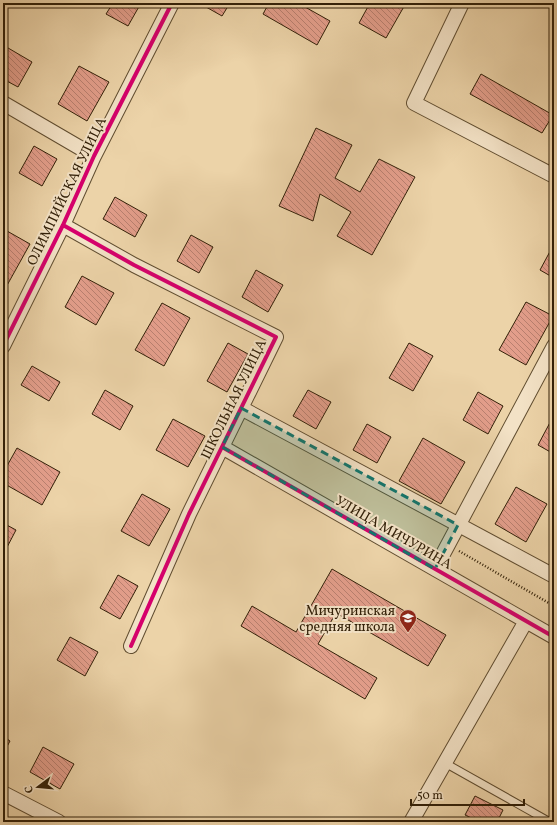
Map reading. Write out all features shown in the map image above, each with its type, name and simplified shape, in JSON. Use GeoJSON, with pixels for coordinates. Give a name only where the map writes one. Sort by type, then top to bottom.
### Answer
{"type":"FeatureCollection","features":[{"type":"Feature","properties":{"kind":"street","name":"ОЛИМПИЙСКАЯ УЛИЦА"},"geometry":{"type":"LineString","coordinates":[[3,346],[63,225],[94,156],[172,3]]}},
{"type":"Feature","properties":{"kind":"street"},"geometry":{"type":"LineString","coordinates":[[462,3],[414,103],[554,176]]}},
{"type":"Feature","properties":{"kind":"street"},"geometry":{"type":"LineString","coordinates":[[3,103],[94,156]]}},
{"type":"Feature","properties":{"kind":"street","name":"ШКОЛЬНАЯ УЛИЦА"},"geometry":{"type":"LineString","coordinates":[[63,225],[134,265],[276,337],[189,514],[131,646]]}},
{"type":"Feature","properties":{"kind":"street"},"geometry":{"type":"LineString","coordinates":[[435,569],[554,346]]}},
{"type":"Feature","properties":{"kind":"street"},"geometry":{"type":"LineString","coordinates":[[241,408],[554,576]]}},
{"type":"Feature","properties":{"kind":"street","name":"УЛИЦА МИЧУРИНА"},"geometry":{"type":"LineString","coordinates":[[222,447],[554,637]]}},
{"type":"Feature","properties":{"kind":"street"},"geometry":{"type":"LineString","coordinates":[[411,822],[526,621]]}},
{"type":"Feature","properties":{"kind":"street"},"geometry":{"type":"LineString","coordinates":[[3,793],[59,822]]}},
{"type":"Feature","properties":{"kind":"lane"},"geometry":{"type":"LineString","coordinates":[[445,763],[550,822]]}},
{"type":"Feature","properties":{"kind":"path"},"geometry":{"type":"LineString","coordinates":[[448,545],[554,606]]}},
{"type":"Feature","properties":{"kind":"highlighted area"},"geometry":{"type":"Polygon","coordinates":[[[241,408],[458,525],[435,569],[222,447],[241,408]]]}},
{"type":"Feature","properties":{"kind":"building"},"geometry":{"type":"Polygon","coordinates":[[[113,3],[141,3],[128,26],[106,14],[113,3]]]}},
{"type":"Feature","properties":{"kind":"building"},"geometry":{"type":"Polygon","coordinates":[[[199,3],[230,3],[222,16],[199,3]]]}},
{"type":"Feature","properties":{"kind":"building"},"geometry":{"type":"Polygon","coordinates":[[[269,3],[298,3],[330,21],[317,45],[263,14],[269,3]]]}},
{"type":"Feature","properties":{"kind":"building"},"geometry":{"type":"Polygon","coordinates":[[[370,3],[406,3],[386,38],[359,23],[370,3]]]}},
{"type":"Feature","properties":{"kind":"building"},"geometry":{"type":"Polygon","coordinates":[[[3,45],[32,62],[18,87],[3,79],[3,45]]]}},
{"type":"Feature","properties":{"kind":"building"},"geometry":{"type":"Polygon","coordinates":[[[79,66],[109,82],[87,121],[58,104],[79,66]]]}},
{"type":"Feature","properties":{"kind":"building"},"geometry":{"type":"Polygon","coordinates":[[[481,74],[553,115],[542,133],[470,94],[481,74]]]}},
{"type":"Feature","properties":{"kind":"building"},"geometry":{"type":"Polygon","coordinates":[[[316,128],[352,145],[335,178],[360,192],[379,159],[415,177],[372,255],[337,236],[351,212],[320,194],[313,221],[279,206],[316,128]]]}},
{"type":"Feature","properties":{"kind":"building"},"geometry":{"type":"Polygon","coordinates":[[[34,146],[57,159],[42,186],[19,173],[34,146]]]}},
{"type":"Feature","properties":{"kind":"building"},"geometry":{"type":"Polygon","coordinates":[[[115,197],[147,215],[135,237],[103,219],[115,197]]]}},
{"type":"Feature","properties":{"kind":"building"},"geometry":{"type":"Polygon","coordinates":[[[7,231],[30,244],[5,289],[3,288],[3,238],[7,231]]]}},
{"type":"Feature","properties":{"kind":"building"},"geometry":{"type":"Polygon","coordinates":[[[191,235],[213,247],[199,273],[177,261],[191,235]]]}},
{"type":"Feature","properties":{"kind":"building"},"geometry":{"type":"Polygon","coordinates":[[[554,244],[554,278],[540,270],[554,244]]]}},
{"type":"Feature","properties":{"kind":"building"},"geometry":{"type":"Polygon","coordinates":[[[256,270],[283,285],[268,312],[242,297],[256,270]]]}},
{"type":"Feature","properties":{"kind":"building"},"geometry":{"type":"Polygon","coordinates":[[[82,276],[114,293],[96,325],[65,307],[82,276]]]}},
{"type":"Feature","properties":{"kind":"building"},"geometry":{"type":"Polygon","coordinates":[[[526,302],[553,316],[526,365],[499,350],[526,302]]]}},
{"type":"Feature","properties":{"kind":"building"},"geometry":{"type":"Polygon","coordinates":[[[162,303],[190,318],[164,366],[135,350],[162,303]]]}},
{"type":"Feature","properties":{"kind":"building"},"geometry":{"type":"Polygon","coordinates":[[[228,343],[248,354],[227,392],[207,381],[228,343]]]}},
{"type":"Feature","properties":{"kind":"building"},"geometry":{"type":"Polygon","coordinates":[[[409,343],[433,356],[413,391],[389,378],[409,343]]]}},
{"type":"Feature","properties":{"kind":"building"},"geometry":{"type":"Polygon","coordinates":[[[32,366],[60,382],[49,401],[21,385],[32,366]]]}},
{"type":"Feature","properties":{"kind":"building"},"geometry":{"type":"Polygon","coordinates":[[[105,390],[133,406],[120,430],[92,414],[105,390]]]}},
{"type":"Feature","properties":{"kind":"building"},"geometry":{"type":"Polygon","coordinates":[[[308,390],[331,402],[316,429],[293,416],[308,390]]]}},
{"type":"Feature","properties":{"kind":"building"},"geometry":{"type":"Polygon","coordinates":[[[478,392],[503,406],[488,434],[463,420],[478,392]]]}},
{"type":"Feature","properties":{"kind":"building"},"geometry":{"type":"Polygon","coordinates":[[[554,415],[554,454],[538,445],[554,415]]]}},
{"type":"Feature","properties":{"kind":"building"},"geometry":{"type":"Polygon","coordinates":[[[173,419],[205,436],[188,467],[156,450],[173,419]]]}},
{"type":"Feature","properties":{"kind":"building"},"geometry":{"type":"Polygon","coordinates":[[[367,424],[391,437],[377,463],[353,450],[367,424]]]}},
{"type":"Feature","properties":{"kind":"building"},"geometry":{"type":"Polygon","coordinates":[[[423,438],[465,462],[441,504],[399,481],[423,438]]]}},
{"type":"Feature","properties":{"kind":"building"},"geometry":{"type":"Polygon","coordinates":[[[17,448],[60,472],[42,505],[3,483],[3,473],[17,448]]]}},
{"type":"Feature","properties":{"kind":"building"},"geometry":{"type":"Polygon","coordinates":[[[516,487],[547,504],[526,542],[495,524],[516,487]]]}},
{"type":"Feature","properties":{"kind":"building"},"geometry":{"type":"Polygon","coordinates":[[[142,494],[170,509],[149,546],[121,531],[142,494]]]}},
{"type":"Feature","properties":{"kind":"building"},"geometry":{"type":"Polygon","coordinates":[[[3,523],[16,530],[4,553],[3,552],[3,523]]]}},
{"type":"Feature","properties":{"kind":"building","name":"Мичуринская средняя школа"},"geometry":{"type":"Polygon","coordinates":[[[332,569],[446,635],[428,666],[336,613],[318,644],[377,678],[365,699],[241,626],[252,606],[296,632],[332,569]]]}},
{"type":"Feature","properties":{"kind":"building"},"geometry":{"type":"Polygon","coordinates":[[[118,575],[138,586],[120,619],[100,608],[118,575]]]}},
{"type":"Feature","properties":{"kind":"building"},"geometry":{"type":"Polygon","coordinates":[[[70,637],[98,652],[85,676],[57,660],[70,637]]]}},
{"type":"Feature","properties":{"kind":"building"},"geometry":{"type":"Polygon","coordinates":[[[3,736],[10,741],[3,754],[3,736]]]}},
{"type":"Feature","properties":{"kind":"building"},"geometry":{"type":"Polygon","coordinates":[[[43,747],[74,764],[60,789],[30,772],[43,747]]]}},
{"type":"Feature","properties":{"kind":"building"},"geometry":{"type":"Polygon","coordinates":[[[475,796],[503,810],[497,822],[480,822],[465,815],[475,796]]]}},
{"type":"Feature","properties":{"kind":"cycle path"},"geometry":{"type":"LineString","coordinates":[[3,346],[63,225],[94,156],[172,3]]}},
{"type":"Feature","properties":{"kind":"cycle path"},"geometry":{"type":"LineString","coordinates":[[63,225],[134,265],[276,337],[189,514],[131,646]]}},
{"type":"Feature","properties":{"kind":"cycle path"},"geometry":{"type":"LineString","coordinates":[[222,447],[554,637]]}},
{"type":"Feature","properties":{"kind":"place","name":"Мичуринская средняя школа"},"geometry":{"type":"Point","coordinates":[408,633]}}]}
